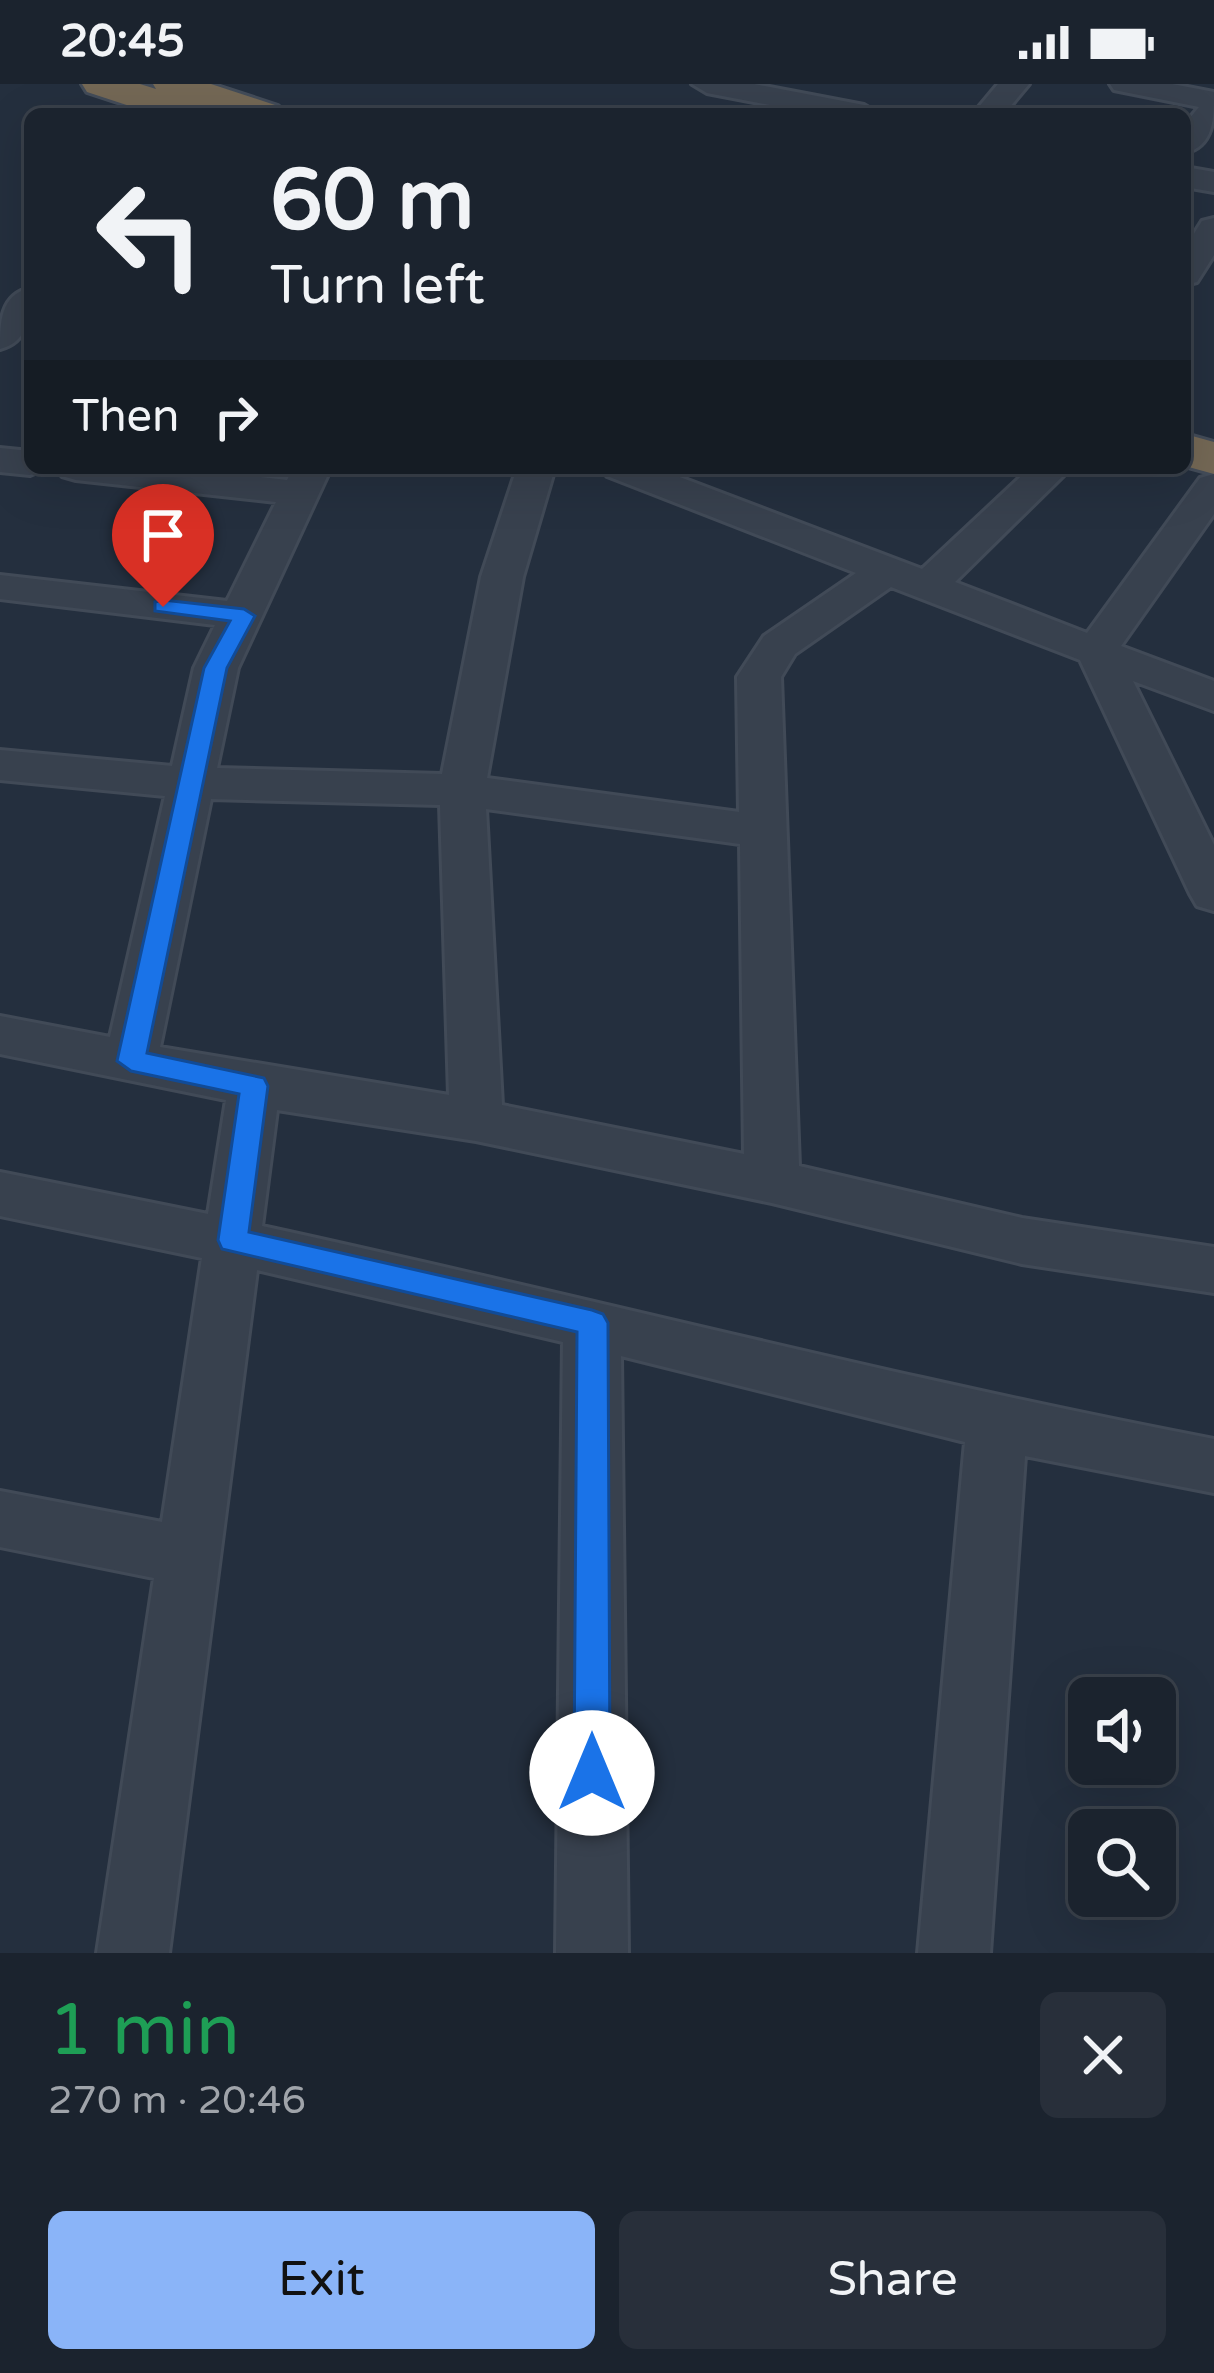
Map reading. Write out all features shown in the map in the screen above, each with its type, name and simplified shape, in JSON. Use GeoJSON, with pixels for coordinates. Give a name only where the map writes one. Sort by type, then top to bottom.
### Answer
{"type":"FeatureCollection","features":[{"type":"Feature","properties":{"kind":"highway"},"geometry":{"type":"LineString","coordinates":[[101,84],[174,104],[210,108]]}},
{"type":"Feature","properties":{"kind":"street"},"geometry":{"type":"LineString","coordinates":[[707,84],[832,108]]}},
{"type":"Feature","properties":{"kind":"street"},"geometry":{"type":"LineString","coordinates":[[993,108],[1014,84]]}},
{"type":"Feature","properties":{"kind":"street"},"geometry":{"type":"LineString","coordinates":[[1125,84],[1214,105],[1191,136]]}},
{"type":"Feature","properties":{"kind":"street"},"geometry":{"type":"LineString","coordinates":[[1191,262],[1214,227]]}},
{"type":"Feature","properties":{"kind":"street"},"geometry":{"type":"LineString","coordinates":[[0,338],[24,306]]}},
{"type":"Feature","properties":{"kind":"street"},"geometry":{"type":"LineString","coordinates":[[131,1061],[216,668],[306,480],[191,474]]}},
{"type":"Feature","properties":{"kind":"street"},"geometry":{"type":"LineString","coordinates":[[476,1120],[462,790],[502,577],[534,474]]}},
{"type":"Feature","properties":{"kind":"street"},"geometry":{"type":"LineString","coordinates":[[637,474],[1214,697]]}},
{"type":"Feature","properties":{"kind":"street"},"geometry":{"type":"LineString","coordinates":[[772,1181],[757,690],[763,666],[779,645],[909,577],[1044,474]]}},
{"type":"Feature","properties":{"kind":"street"},"geometry":{"type":"LineString","coordinates":[[1096,650],[1214,486]]}},
{"type":"Feature","properties":{"kind":"street"},"geometry":{"type":"LineString","coordinates":[[0,587],[244,616]]}},
{"type":"Feature","properties":{"kind":"street"},"geometry":{"type":"LineString","coordinates":[[1096,650],[1214,894]]}},
{"type":"Feature","properties":{"kind":"street"},"geometry":{"type":"LineString","coordinates":[[0,765],[191,783],[462,790],[761,831]]}},
{"type":"Feature","properties":{"kind":"street"},"geometry":{"type":"LineString","coordinates":[[0,1035],[254,1086],[476,1120],[772,1181],[1022,1241],[1214,1270]]}},
{"type":"Feature","properties":{"kind":"street"},"geometry":{"type":"LineString","coordinates":[[133,1953],[254,1086]]}},
{"type":"Feature","properties":{"kind":"street"},"geometry":{"type":"LineString","coordinates":[[0,1194],[232,1240],[592,1323],[997,1424],[1214,1466]]}},
{"type":"Feature","properties":{"kind":"street"},"geometry":{"type":"LineString","coordinates":[[592,1323],[592,1953]]}},
{"type":"Feature","properties":{"kind":"street"},"geometry":{"type":"LineString","coordinates":[[954,1953],[997,1424]]}},
{"type":"Feature","properties":{"kind":"street"},"geometry":{"type":"LineString","coordinates":[[0,1519],[189,1556]]}},
{"type":"Feature","properties":{"kind":"route"},"geometry":{"type":"LineString","coordinates":[[163,607],[244,616],[216,668],[131,1061],[254,1086],[232,1240],[592,1323],[592,1773]]}}]}
